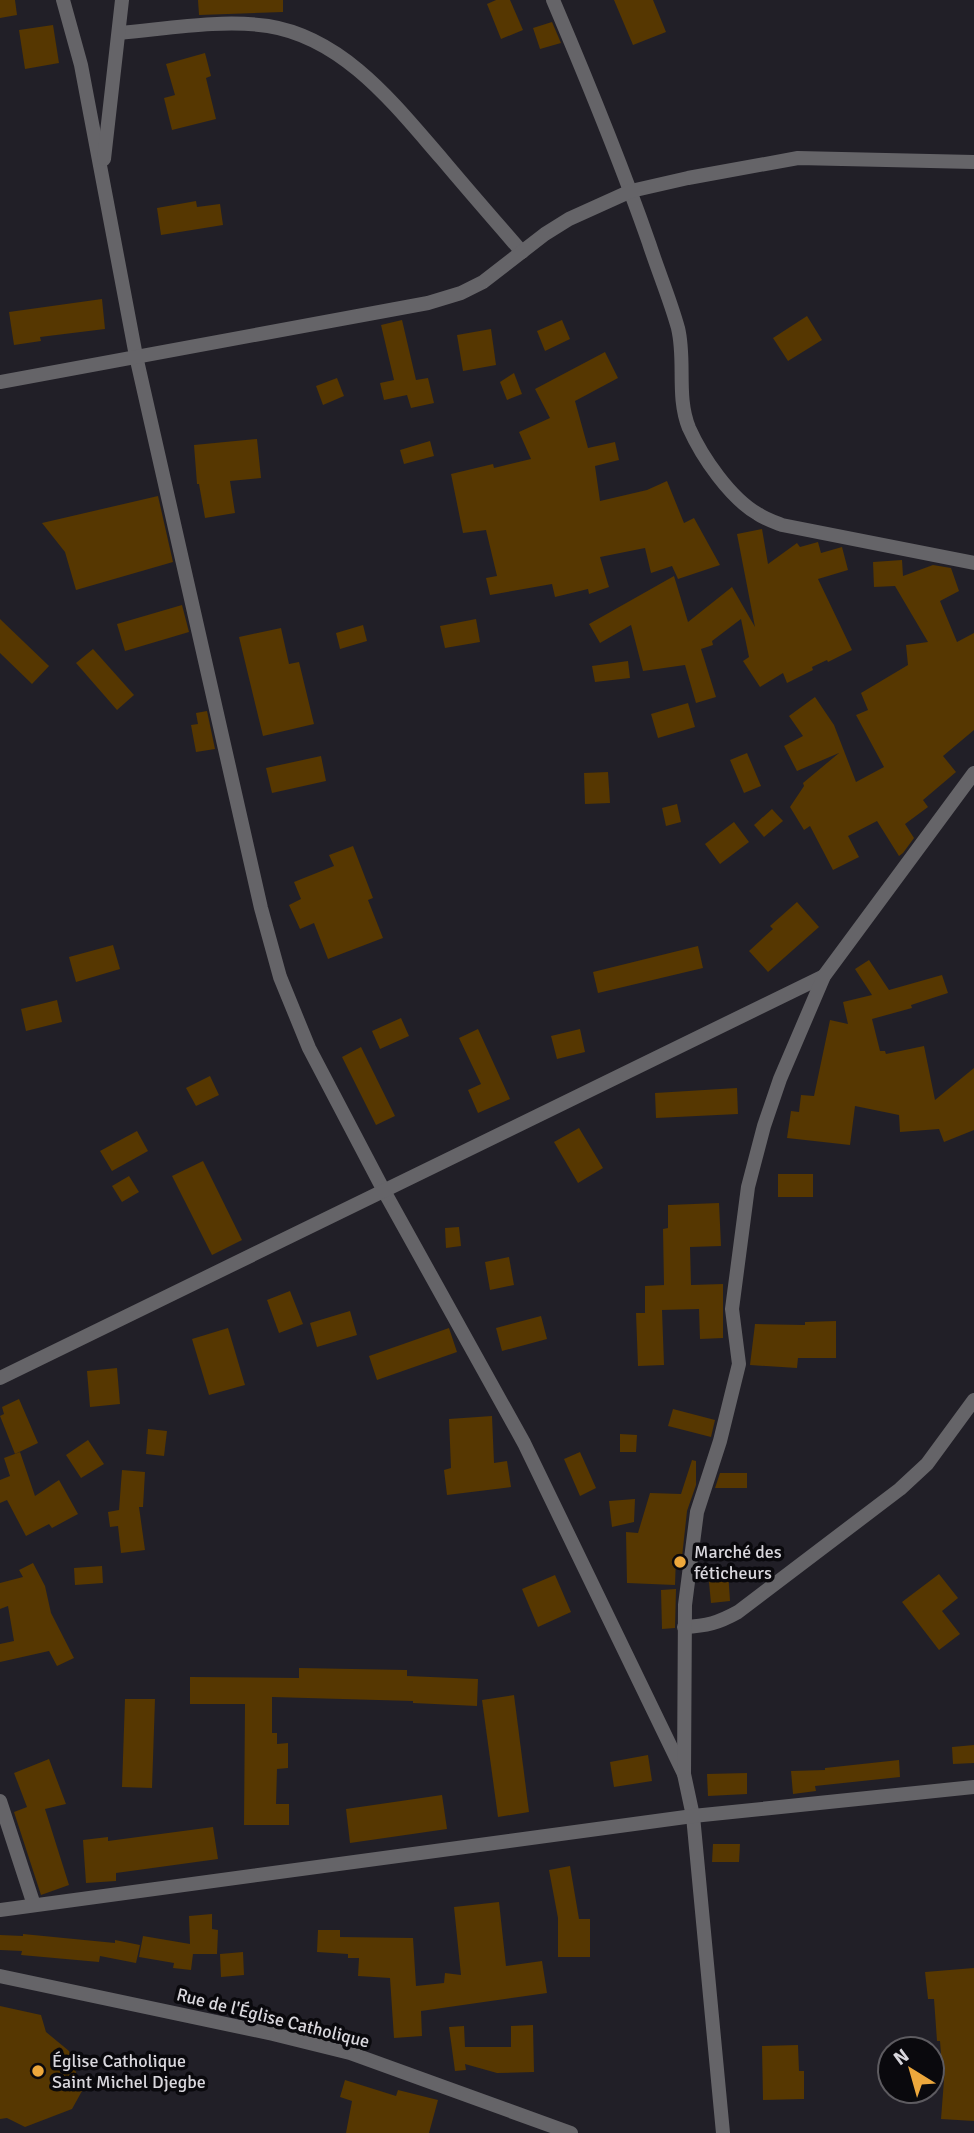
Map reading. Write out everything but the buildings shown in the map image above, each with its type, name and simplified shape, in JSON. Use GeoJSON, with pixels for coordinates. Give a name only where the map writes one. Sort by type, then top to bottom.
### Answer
{"type":"FeatureCollection","features":[{"type":"Feature","properties":{"kind":"street"},"geometry":{"type":"LineString","coordinates":[[63,0],[81,65],[103,172],[136,356],[261,908],[280,977],[309,1048],[384,1191],[524,1443],[684,1774]]}},
{"type":"Feature","properties":{"kind":"street"},"geometry":{"type":"LineString","coordinates":[[103,172],[122,0]]}},
{"type":"Feature","properties":{"kind":"street"},"geometry":{"type":"LineString","coordinates":[[553,0],[631,191],[678,328],[682,354],[682,402],[688,426],[699,448],[724,483],[741,502],[759,515],[782,525],[974,563]]}},
{"type":"Feature","properties":{"kind":"street"},"geometry":{"type":"LineString","coordinates":[[118,33],[222,24],[267,26],[302,34],[338,54],[372,82],[522,252]]}},
{"type":"Feature","properties":{"kind":"street"},"geometry":{"type":"LineString","coordinates":[[0,382],[428,303],[461,293],[483,282],[569,219],[631,191],[688,178],[798,158],[974,162]]}},
{"type":"Feature","properties":{"kind":"street"},"geometry":{"type":"LineString","coordinates":[[723,2133],[692,1815],[684,1774],[684,1627],[697,1512],[720,1441],[739,1364],[732,1309],[748,1187],[780,1079],[824,976],[974,773]]}},
{"type":"Feature","properties":{"kind":"street"},"geometry":{"type":"LineString","coordinates":[[0,1378],[824,976]]}},
{"type":"Feature","properties":{"kind":"street"},"geometry":{"type":"LineString","coordinates":[[684,1627],[720,1622],[738,1612],[900,1489],[927,1464],[974,1400]]}},
{"type":"Feature","properties":{"kind":"street"},"geometry":{"type":"LineString","coordinates":[[0,1910],[692,1815],[974,1787]]}},
{"type":"Feature","properties":{"kind":"street"},"geometry":{"type":"LineString","coordinates":[[0,1801],[34,1905]]}},
{"type":"Feature","properties":{"kind":"street","name":"Rue de l'Église Catholique"},"geometry":{"type":"LineString","coordinates":[[0,1976],[350,2053],[570,2133]]}},
{"type":"Feature","properties":{"kind":"place","name":"Marché des féticheurs"},"geometry":{"type":"Point","coordinates":[680,1562]}},
{"type":"Feature","properties":{"kind":"place","name":"Église Catholique Saint Michel Djegbe"},"geometry":{"type":"Point","coordinates":[38,2071]}}]}
